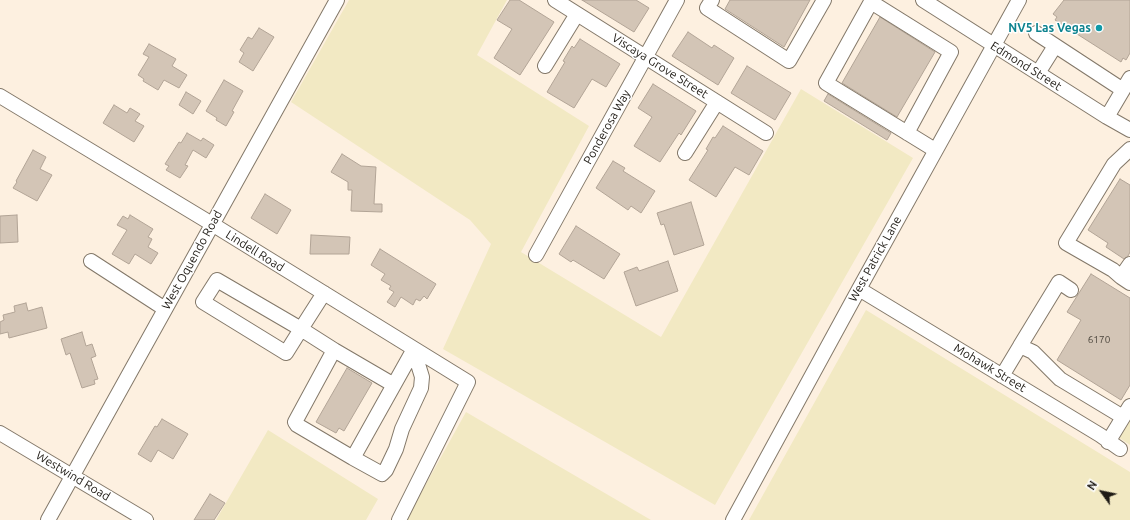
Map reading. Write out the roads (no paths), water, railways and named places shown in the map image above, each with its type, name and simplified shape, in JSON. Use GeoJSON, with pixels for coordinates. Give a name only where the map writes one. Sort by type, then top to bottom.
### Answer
{"type":"FeatureCollection","features":[{"type":"Feature","properties":{"kind":"street","name":"West Oquendo Road"},"geometry":{"type":"LineString","coordinates":[[48,520],[337,0]]}},
{"type":"Feature","properties":{"kind":"street","name":"Viscaya Grove Street"},"geometry":{"type":"LineString","coordinates":[[555,0],[766,133]]}},
{"type":"Feature","properties":{"kind":"street","name":"Ponderosa Way"},"geometry":{"type":"LineString","coordinates":[[536,255],[677,0]]}},
{"type":"Feature","properties":{"kind":"street"},"geometry":{"type":"LineString","coordinates":[[712,0],[707,8],[789,61],[824,0]]}},
{"type":"Feature","properties":{"kind":"street","name":"Edmond Street"},"geometry":{"type":"LineString","coordinates":[[922,0],[1130,130]]}},
{"type":"Feature","properties":{"kind":"street","name":"West Patrick Lane"},"geometry":{"type":"LineString","coordinates":[[733,520],[935,150],[1019,0]]}},
{"type":"Feature","properties":{"kind":"street"},"geometry":{"type":"LineString","coordinates":[[907,133],[951,52],[872,1],[826,83],[907,133],[935,150]]}},
{"type":"Feature","properties":{"kind":"street"},"geometry":{"type":"LineString","coordinates":[[545,66],[577,14]]}},
{"type":"Feature","properties":{"kind":"street"},"geometry":{"type":"LineString","coordinates":[[1036,33],[1123,90]]}},
{"type":"Feature","properties":{"kind":"street"},"geometry":{"type":"LineString","coordinates":[[1038,73],[1055,46]]}},
{"type":"Feature","properties":{"kind":"street"},"geometry":{"type":"LineString","coordinates":[[1107,117],[1130,78]]}},
{"type":"Feature","properties":{"kind":"street","name":"Lindell Road"},"geometry":{"type":"LineString","coordinates":[[0,96],[324,293],[412,354],[468,382],[399,520]]}},
{"type":"Feature","properties":{"kind":"street"},"geometry":{"type":"LineString","coordinates":[[685,153],[717,102]]}},
{"type":"Feature","properties":{"kind":"street"},"geometry":{"type":"LineString","coordinates":[[1130,149],[1114,164],[1066,243],[1113,270],[1126,280],[1130,264]]}},
{"type":"Feature","properties":{"kind":"street"},"geometry":{"type":"LineString","coordinates":[[91,261],[165,309]]}},
{"type":"Feature","properties":{"kind":"street"},"geometry":{"type":"LineString","coordinates":[[324,293],[301,329],[286,353],[203,302],[217,280],[301,329],[394,385]]}},
{"type":"Feature","properties":{"kind":"street"},"geometry":{"type":"LineString","coordinates":[[1002,376],[1059,282],[1071,290]]}},
{"type":"Feature","properties":{"kind":"street","name":"Mohawk Street"},"geometry":{"type":"LineString","coordinates":[[859,289],[1100,435],[1114,445],[1127,411]]}},
{"type":"Feature","properties":{"kind":"street"},"geometry":{"type":"LineString","coordinates":[[1020,346],[1033,352],[1060,379],[1127,411]]}},
{"type":"Feature","properties":{"kind":"street"},"geometry":{"type":"LineString","coordinates":[[334,350],[295,422],[297,425],[353,458],[382,474],[386,470],[396,448],[402,430],[421,388],[422,377],[418,364],[412,354],[353,458]]}},
{"type":"Feature","properties":{"kind":"street","name":"Westwind Road"},"geometry":{"type":"LineString","coordinates":[[0,433],[146,520]]}},
{"type":"Feature","properties":{"kind":"place","name":"NV5 Las Vegas"},"geometry":{"type":"Point","coordinates":[1099,28]}}]}
